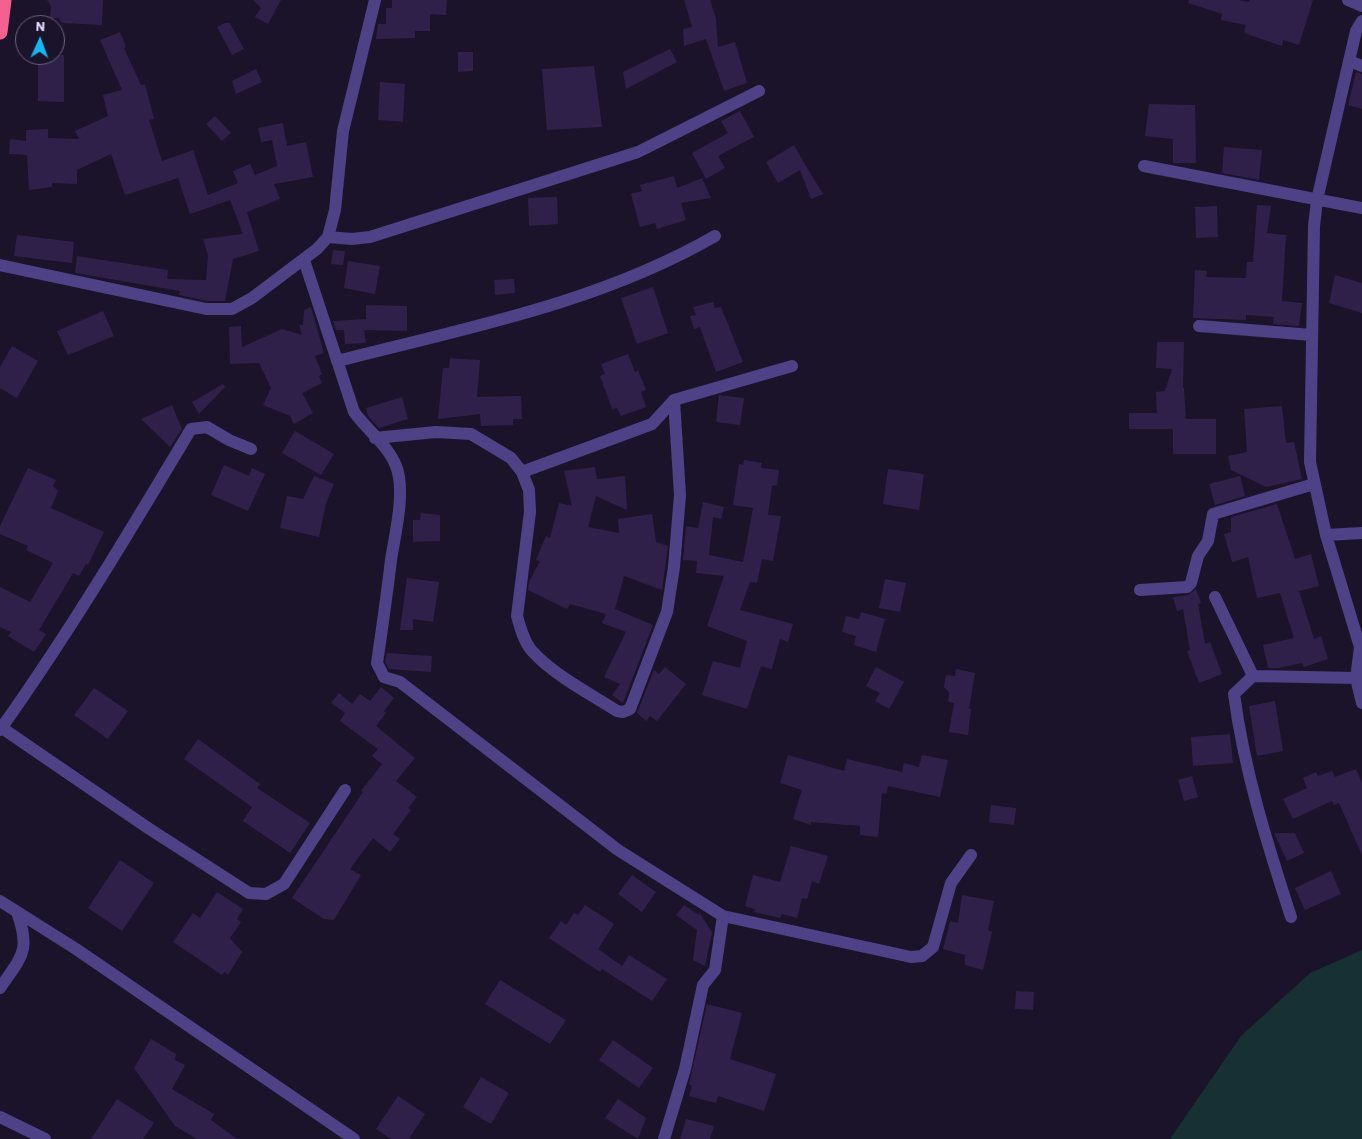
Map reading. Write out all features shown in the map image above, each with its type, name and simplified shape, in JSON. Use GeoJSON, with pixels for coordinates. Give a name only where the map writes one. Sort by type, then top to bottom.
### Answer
{"type":"FeatureCollection","features":[{"type":"Feature","properties":{"kind":"highway"},"geometry":{"type":"LineString","coordinates":[[0,32],[4,0]]}},
{"type":"Feature","properties":{"kind":"street"},"geometry":{"type":"LineString","coordinates":[[0,265],[206,309],[232,309],[252,298],[304,260],[328,237],[335,210],[343,131],[375,0]]}},
{"type":"Feature","properties":{"kind":"street"},"geometry":{"type":"LineString","coordinates":[[1348,0],[1362,6]]}},
{"type":"Feature","properties":{"kind":"street"},"geometry":{"type":"LineString","coordinates":[[1362,21],[1356,31],[1317,200],[1314,226],[1310,462],[1326,535],[1360,648],[1356,678],[1362,703]]}},
{"type":"Feature","properties":{"kind":"street"},"geometry":{"type":"LineString","coordinates":[[1349,61],[1362,66]]}},
{"type":"Feature","properties":{"kind":"street"},"geometry":{"type":"LineString","coordinates":[[328,237],[352,239],[370,237],[638,152],[759,91]]}},
{"type":"Feature","properties":{"kind":"street"},"geometry":{"type":"LineString","coordinates":[[1144,166],[1362,208]]}},
{"type":"Feature","properties":{"kind":"street"},"geometry":{"type":"LineString","coordinates":[[337,362],[527,312],[626,281],[675,260],[715,236]]}},
{"type":"Feature","properties":{"kind":"street"},"geometry":{"type":"LineString","coordinates":[[304,260],[354,412],[390,453],[397,468],[400,486],[377,663],[384,677],[400,682],[618,850],[723,916],[911,957],[922,956],[933,947],[951,883],[970,855]]}},
{"type":"Feature","properties":{"kind":"street"},"geometry":{"type":"LineString","coordinates":[[1199,326],[1312,335]]}},
{"type":"Feature","properties":{"kind":"street"},"geometry":{"type":"LineString","coordinates":[[522,472],[652,424],[674,400],[792,366]]}},
{"type":"Feature","properties":{"kind":"street"},"geometry":{"type":"LineString","coordinates":[[375,438],[436,432],[471,434],[510,458],[522,472],[529,490],[530,512],[517,616],[522,632],[531,650],[558,672],[617,711],[623,712],[630,709],[668,603],[680,495],[674,400]]}},
{"type":"Feature","properties":{"kind":"street"},"geometry":{"type":"LineString","coordinates":[[251,449],[229,440],[207,427],[191,429],[124,542],[59,644],[1,729],[249,893],[266,894],[284,884],[345,790]]}},
{"type":"Feature","properties":{"kind":"street"},"geometry":{"type":"LineString","coordinates":[[1140,590],[1187,587],[1191,583],[1198,556],[1208,541],[1213,514],[1314,484]]}},
{"type":"Feature","properties":{"kind":"street"},"geometry":{"type":"LineString","coordinates":[[1326,535],[1362,533]]}},
{"type":"Feature","properties":{"kind":"street"},"geometry":{"type":"LineString","coordinates":[[1215,597],[1253,676]]}},
{"type":"Feature","properties":{"kind":"street"},"geometry":{"type":"LineString","coordinates":[[1291,917],[1260,820],[1238,726],[1234,694],[1253,676],[1356,678]]}},
{"type":"Feature","properties":{"kind":"street"},"geometry":{"type":"LineString","coordinates":[[0,901],[76,949],[340,1135],[354,1139]]}},
{"type":"Feature","properties":{"kind":"street"},"geometry":{"type":"LineString","coordinates":[[0,988],[20,958],[25,944],[24,932],[17,912]]}},
{"type":"Feature","properties":{"kind":"street"},"geometry":{"type":"LineString","coordinates":[[664,1139],[686,1069],[703,985],[715,970],[723,916]]}},
{"type":"Feature","properties":{"kind":"street"},"geometry":{"type":"LineString","coordinates":[[0,1117],[45,1139]]}},
{"type":"Feature","properties":{"kind":"green space"},"geometry":{"type":"Polygon","coordinates":[[[1362,950],[1362,1139],[1170,1139],[1241,1036],[1310,973],[1362,950]]]}},
{"type":"Feature","properties":{"kind":"building"},"geometry":{"type":"Polygon","coordinates":[[[47,0],[103,0],[102,25],[65,23],[65,15],[50,15],[51,6],[47,0]]]}},
{"type":"Feature","properties":{"kind":"building"},"geometry":{"type":"Polygon","coordinates":[[[253,0],[281,0],[268,24],[255,17],[261,8],[253,0]]]}},
{"type":"Feature","properties":{"kind":"building"},"geometry":{"type":"Polygon","coordinates":[[[392,0],[447,0],[446,15],[430,14],[430,31],[415,31],[415,38],[376,39],[378,24],[386,24],[386,8],[392,8],[392,0]]]}},
{"type":"Feature","properties":{"kind":"building"},"geometry":{"type":"Polygon","coordinates":[[[684,0],[710,0],[716,19],[718,47],[735,42],[747,83],[724,91],[706,39],[684,46],[683,29],[692,27],[684,0]]]}},
{"type":"Feature","properties":{"kind":"building"},"geometry":{"type":"Polygon","coordinates":[[[1189,0],[1238,0],[1249,2],[1250,0],[1313,0],[1299,45],[1283,40],[1282,46],[1244,33],[1246,25],[1221,20],[1222,14],[1188,3],[1189,0]]]}},
{"type":"Feature","properties":{"kind":"building"},"geometry":{"type":"Polygon","coordinates":[[[230,23],[244,49],[232,55],[217,27],[230,23]]]}},
{"type":"Feature","properties":{"kind":"building"},"geometry":{"type":"Polygon","coordinates":[[[120,32],[126,47],[124,48],[141,85],[145,84],[154,119],[149,120],[162,161],[193,150],[208,195],[238,183],[233,171],[250,164],[255,175],[277,166],[272,140],[261,142],[258,128],[283,123],[287,146],[306,142],[313,177],[274,184],[280,199],[247,212],[259,251],[233,259],[225,301],[207,301],[179,295],[180,291],[75,273],[77,256],[168,270],[167,279],[206,280],[208,255],[203,239],[243,234],[230,200],[190,214],[178,178],[125,195],[111,154],[77,170],[77,184],[52,183],[52,187],[29,190],[27,155],[9,154],[10,139],[26,141],[26,130],[48,129],[48,138],[79,139],[75,131],[108,116],[103,95],[122,90],[100,40],[120,32]]]}},
{"type":"Feature","properties":{"kind":"building"},"geometry":{"type":"Polygon","coordinates":[[[670,49],[677,62],[626,89],[623,72],[670,49]]]}},
{"type":"Feature","properties":{"kind":"building"},"geometry":{"type":"Polygon","coordinates":[[[458,52],[473,52],[473,71],[458,72],[458,52]]]}},
{"type":"Feature","properties":{"kind":"building"},"geometry":{"type":"Polygon","coordinates":[[[38,65],[64,65],[64,102],[38,101],[38,65]]]}},
{"type":"Feature","properties":{"kind":"building"},"geometry":{"type":"Polygon","coordinates":[[[594,66],[602,127],[547,130],[542,69],[594,66]]]}},
{"type":"Feature","properties":{"kind":"building"},"geometry":{"type":"Polygon","coordinates":[[[256,69],[262,82],[236,94],[232,81],[256,69]]]}},
{"type":"Feature","properties":{"kind":"building"},"geometry":{"type":"Polygon","coordinates":[[[1356,72],[1362,74],[1362,109],[1348,105],[1356,72]]]}},
{"type":"Feature","properties":{"kind":"building"},"geometry":{"type":"Polygon","coordinates":[[[380,82],[405,84],[403,122],[378,120],[380,82]]]}},
{"type":"Feature","properties":{"kind":"building"},"geometry":{"type":"Polygon","coordinates":[[[1149,104],[1195,105],[1196,163],[1173,163],[1173,139],[1145,136],[1149,104]]]}},
{"type":"Feature","properties":{"kind":"building"},"geometry":{"type":"Polygon","coordinates":[[[740,111],[754,137],[718,156],[725,168],[706,179],[692,153],[728,133],[721,121],[740,111]]]}},
{"type":"Feature","properties":{"kind":"building"},"geometry":{"type":"Polygon","coordinates":[[[215,116],[231,133],[222,141],[206,124],[215,116]]]}},
{"type":"Feature","properties":{"kind":"building"},"geometry":{"type":"Polygon","coordinates":[[[794,145],[823,194],[811,199],[800,170],[778,183],[766,162],[794,145]]]}},
{"type":"Feature","properties":{"kind":"building"},"geometry":{"type":"Polygon","coordinates":[[[1224,147],[1262,150],[1259,180],[1222,173],[1224,147]]]}},
{"type":"Feature","properties":{"kind":"building"},"geometry":{"type":"Polygon","coordinates":[[[674,176],[677,188],[702,178],[711,198],[681,203],[686,220],[657,229],[655,223],[640,227],[631,194],[642,191],[640,185],[674,176]]]}},
{"type":"Feature","properties":{"kind":"building"},"geometry":{"type":"Polygon","coordinates":[[[557,197],[558,224],[529,226],[528,198],[557,197]]]}},
{"type":"Feature","properties":{"kind":"building"},"geometry":{"type":"Polygon","coordinates":[[[1257,205],[1271,206],[1267,233],[1286,235],[1282,301],[1302,303],[1299,326],[1273,324],[1274,317],[1246,315],[1246,320],[1193,318],[1195,270],[1207,271],[1206,277],[1246,278],[1247,262],[1253,262],[1257,205]]]}},
{"type":"Feature","properties":{"kind":"building"},"geometry":{"type":"Polygon","coordinates":[[[1217,206],[1218,237],[1196,238],[1195,207],[1217,206]]]}},
{"type":"Feature","properties":{"kind":"building"},"geometry":{"type":"Polygon","coordinates":[[[17,235],[74,242],[72,263],[14,256],[17,235]]]}},
{"type":"Feature","properties":{"kind":"building"},"geometry":{"type":"Polygon","coordinates":[[[333,250],[345,251],[343,265],[331,264],[333,250]]]}},
{"type":"Feature","properties":{"kind":"building"},"geometry":{"type":"Polygon","coordinates":[[[348,261],[380,266],[375,294],[344,288],[348,261]]]}},
{"type":"Feature","properties":{"kind":"building"},"geometry":{"type":"Polygon","coordinates":[[[1335,275],[1362,283],[1362,313],[1329,303],[1335,275]]]}},
{"type":"Feature","properties":{"kind":"building"},"geometry":{"type":"Polygon","coordinates":[[[514,279],[515,293],[495,295],[494,280],[514,279]]]}},
{"type":"Feature","properties":{"kind":"building"},"geometry":{"type":"Polygon","coordinates":[[[653,287],[668,333],[637,344],[621,298],[653,287]]]}},
{"type":"Feature","properties":{"kind":"building"},"geometry":{"type":"Polygon","coordinates":[[[713,302],[715,308],[721,307],[743,362],[716,372],[700,327],[694,329],[690,316],[696,315],[693,307],[713,302]]]}},
{"type":"Feature","properties":{"kind":"building"},"geometry":{"type":"Polygon","coordinates":[[[366,305],[407,306],[407,331],[364,330],[366,343],[345,344],[344,330],[336,330],[333,321],[366,319],[366,305]]]}},
{"type":"Feature","properties":{"kind":"building"},"geometry":{"type":"Polygon","coordinates":[[[311,307],[324,353],[315,356],[322,374],[319,376],[322,383],[302,393],[313,413],[294,424],[290,416],[263,405],[271,388],[259,363],[230,364],[229,327],[241,326],[242,347],[282,329],[302,335],[299,325],[303,325],[304,310],[311,307]]]}},
{"type":"Feature","properties":{"kind":"building"},"geometry":{"type":"Polygon","coordinates":[[[103,311],[114,336],[68,355],[57,331],[103,311]]]}},
{"type":"Feature","properties":{"kind":"building"},"geometry":{"type":"Polygon","coordinates":[[[1157,342],[1184,342],[1183,388],[1186,419],[1216,419],[1216,454],[1173,454],[1173,429],[1129,429],[1129,413],[1157,413],[1156,392],[1165,391],[1172,369],[1156,368],[1157,342]]]}},
{"type":"Feature","properties":{"kind":"building"},"geometry":{"type":"Polygon","coordinates":[[[12,346],[38,361],[17,398],[0,388],[0,367],[12,346]]]}},
{"type":"Feature","properties":{"kind":"building"},"geometry":{"type":"Polygon","coordinates":[[[628,354],[635,372],[638,370],[646,390],[641,392],[646,407],[621,416],[617,408],[612,409],[600,376],[605,374],[601,364],[628,354]]]}},
{"type":"Feature","properties":{"kind":"building"},"geometry":{"type":"Polygon","coordinates":[[[450,358],[480,360],[477,397],[521,396],[522,419],[513,419],[513,425],[481,426],[480,414],[438,419],[443,368],[449,368],[450,358]]]}},
{"type":"Feature","properties":{"kind":"building"},"geometry":{"type":"Polygon","coordinates":[[[223,384],[225,387],[199,414],[192,402],[223,384]]]}},
{"type":"Feature","properties":{"kind":"building"},"geometry":{"type":"Polygon","coordinates":[[[719,395],[744,398],[740,425],[716,422],[719,395]]]}},
{"type":"Feature","properties":{"kind":"building"},"geometry":{"type":"Polygon","coordinates":[[[402,397],[408,419],[379,428],[368,416],[366,408],[402,397]]]}},
{"type":"Feature","properties":{"kind":"building"},"geometry":{"type":"Polygon","coordinates":[[[172,405],[182,429],[170,447],[141,419],[172,405]]]}},
{"type":"Feature","properties":{"kind":"building"},"geometry":{"type":"Polygon","coordinates":[[[1282,406],[1286,443],[1294,442],[1302,479],[1266,487],[1231,470],[1228,456],[1247,452],[1244,409],[1282,406]]]}},
{"type":"Feature","properties":{"kind":"building"},"geometry":{"type":"Polygon","coordinates":[[[295,431],[334,454],[321,475],[282,453],[295,431]]]}},
{"type":"Feature","properties":{"kind":"building"},"geometry":{"type":"Polygon","coordinates":[[[744,460],[762,463],[761,468],[779,470],[777,485],[772,486],[768,515],[781,516],[773,561],[762,559],[757,583],[750,582],[740,610],[793,624],[788,642],[780,639],[772,669],[761,666],[747,709],[702,695],[713,661],[740,668],[747,641],[707,626],[724,576],[696,573],[697,561],[683,560],[686,526],[698,528],[703,502],[724,507],[721,519],[713,517],[709,555],[743,562],[753,508],[733,505],[739,464],[743,465],[744,460]]]}},
{"type":"Feature","properties":{"kind":"building"},"geometry":{"type":"Polygon","coordinates":[[[224,465],[249,476],[252,468],[265,474],[248,511],[211,495],[224,465]]]}},
{"type":"Feature","properties":{"kind":"building"},"geometry":{"type":"Polygon","coordinates":[[[595,467],[597,479],[625,476],[627,510],[596,496],[588,527],[619,533],[618,519],[652,514],[656,542],[668,546],[662,590],[624,576],[615,609],[653,625],[623,703],[612,695],[620,684],[604,677],[626,632],[602,623],[606,614],[570,604],[567,609],[528,590],[529,582],[540,561],[536,560],[546,536],[550,538],[559,503],[572,506],[564,471],[595,467]]]}},
{"type":"Feature","properties":{"kind":"building"},"geometry":{"type":"Polygon","coordinates":[[[28,468],[56,480],[53,486],[58,491],[51,508],[104,532],[88,565],[86,564],[79,576],[73,573],[39,630],[46,634],[34,652],[8,636],[11,632],[0,627],[0,587],[30,602],[53,563],[26,550],[28,546],[0,534],[0,526],[28,468]]]}},
{"type":"Feature","properties":{"kind":"building"},"geometry":{"type":"Polygon","coordinates":[[[888,469],[924,474],[919,510],[883,504],[888,469]]]}},
{"type":"Feature","properties":{"kind":"building"},"geometry":{"type":"Polygon","coordinates":[[[314,476],[334,484],[326,503],[319,537],[280,528],[287,496],[303,499],[314,476]]]}},
{"type":"Feature","properties":{"kind":"building"},"geometry":{"type":"Polygon","coordinates":[[[1240,476],[1245,496],[1215,505],[1209,484],[1240,476]]]}},
{"type":"Feature","properties":{"kind":"building"},"geometry":{"type":"Polygon","coordinates":[[[1277,504],[1295,559],[1311,554],[1319,586],[1299,591],[1314,639],[1321,636],[1328,659],[1304,667],[1302,663],[1279,668],[1268,668],[1263,645],[1294,638],[1280,593],[1257,598],[1248,557],[1232,562],[1224,534],[1231,532],[1231,517],[1277,504]]]}},
{"type":"Feature","properties":{"kind":"building"},"geometry":{"type":"Polygon","coordinates":[[[421,513],[440,515],[440,541],[413,542],[413,520],[420,520],[421,513]]]}},
{"type":"Feature","properties":{"kind":"building"},"geometry":{"type":"Polygon","coordinates":[[[407,578],[439,582],[433,622],[413,619],[413,630],[400,630],[407,578]]]}},
{"type":"Feature","properties":{"kind":"building"},"geometry":{"type":"Polygon","coordinates":[[[885,579],[906,583],[900,612],[879,608],[885,579]]]}},
{"type":"Feature","properties":{"kind":"building"},"geometry":{"type":"Polygon","coordinates":[[[1196,589],[1201,603],[1198,604],[1205,644],[1210,642],[1222,674],[1199,683],[1187,651],[1190,650],[1183,609],[1177,611],[1173,597],[1188,595],[1196,589]]]}},
{"type":"Feature","properties":{"kind":"building"},"geometry":{"type":"Polygon","coordinates":[[[861,612],[885,619],[876,652],[854,645],[856,636],[842,632],[846,616],[859,619],[861,612]]]}},
{"type":"Feature","properties":{"kind":"building"},"geometry":{"type":"Polygon","coordinates":[[[387,653],[432,656],[431,672],[389,669],[385,662],[387,653]]]}},
{"type":"Feature","properties":{"kind":"building"},"geometry":{"type":"Polygon","coordinates":[[[665,667],[686,684],[657,721],[650,716],[646,721],[637,713],[654,670],[659,674],[665,667]]]}},
{"type":"Feature","properties":{"kind":"building"},"geometry":{"type":"Polygon","coordinates":[[[876,667],[904,682],[889,709],[875,701],[880,693],[866,686],[876,667]]]}},
{"type":"Feature","properties":{"kind":"building"},"geometry":{"type":"Polygon","coordinates":[[[956,669],[975,673],[969,709],[971,709],[968,735],[949,732],[954,703],[948,702],[949,692],[944,687],[946,675],[955,676],[956,669]]]}},
{"type":"Feature","properties":{"kind":"building"},"geometry":{"type":"Polygon","coordinates":[[[381,687],[394,698],[376,726],[415,758],[396,781],[417,797],[408,808],[411,810],[393,834],[400,839],[390,852],[373,838],[350,869],[361,875],[334,920],[324,919],[292,898],[363,792],[361,791],[382,764],[372,756],[378,749],[340,721],[345,713],[331,703],[339,693],[352,704],[360,694],[370,701],[381,687]]]}},
{"type":"Feature","properties":{"kind":"building"},"geometry":{"type":"Polygon","coordinates":[[[94,688],[128,711],[108,739],[74,715],[94,688]]]}},
{"type":"Feature","properties":{"kind":"building"},"geometry":{"type":"Polygon","coordinates":[[[1275,701],[1283,751],[1257,756],[1249,706],[1275,701]]]}},
{"type":"Feature","properties":{"kind":"building"},"geometry":{"type":"Polygon","coordinates":[[[1230,734],[1233,763],[1193,766],[1191,737],[1230,734]]]}},
{"type":"Feature","properties":{"kind":"building"},"geometry":{"type":"Polygon","coordinates":[[[198,739],[260,784],[257,788],[310,823],[290,853],[243,821],[252,807],[184,759],[198,739]]]}},
{"type":"Feature","properties":{"kind":"building"},"geometry":{"type":"Polygon","coordinates":[[[788,755],[844,771],[847,759],[902,772],[904,763],[919,767],[922,755],[948,760],[940,797],[888,786],[886,794],[882,793],[878,837],[860,835],[860,826],[811,822],[811,825],[793,819],[802,790],[780,783],[788,755]]]}},
{"type":"Feature","properties":{"kind":"building"},"geometry":{"type":"Polygon","coordinates":[[[1356,769],[1362,783],[1362,855],[1339,803],[1334,805],[1332,801],[1293,819],[1283,799],[1307,788],[1303,778],[1316,772],[1318,776],[1332,771],[1335,777],[1356,769]]]}},
{"type":"Feature","properties":{"kind":"building"},"geometry":{"type":"Polygon","coordinates":[[[1192,776],[1198,797],[1184,801],[1178,780],[1192,776]]]}},
{"type":"Feature","properties":{"kind":"building"},"geometry":{"type":"Polygon","coordinates":[[[991,805],[1016,808],[1014,825],[989,822],[991,805]]]}},
{"type":"Feature","properties":{"kind":"building"},"geometry":{"type":"Polygon","coordinates":[[[1274,833],[1295,833],[1304,853],[1287,861],[1274,833]]]}},
{"type":"Feature","properties":{"kind":"building"},"geometry":{"type":"Polygon","coordinates":[[[791,846],[828,856],[819,884],[812,881],[807,899],[802,898],[797,918],[782,914],[780,918],[754,912],[755,909],[745,906],[753,875],[780,882],[791,846]]]}},
{"type":"Feature","properties":{"kind":"building"},"geometry":{"type":"Polygon","coordinates":[[[120,860],[154,883],[122,931],[88,908],[120,860]]]}},
{"type":"Feature","properties":{"kind":"building"},"geometry":{"type":"Polygon","coordinates":[[[1331,871],[1341,894],[1305,910],[1295,888],[1331,871]]]}},
{"type":"Feature","properties":{"kind":"building"},"geometry":{"type":"Polygon","coordinates":[[[632,875],[656,892],[642,912],[618,894],[632,875]]]}},
{"type":"Feature","properties":{"kind":"building"},"geometry":{"type":"Polygon","coordinates":[[[217,892],[243,909],[237,919],[241,922],[230,938],[242,952],[228,975],[225,972],[222,975],[173,942],[193,913],[200,918],[217,892]]]}},
{"type":"Feature","properties":{"kind":"building"},"geometry":{"type":"Polygon","coordinates":[[[962,895],[994,901],[988,930],[992,932],[983,970],[965,965],[965,955],[943,949],[950,921],[958,923],[962,895]]]}},
{"type":"Feature","properties":{"kind":"building"},"geometry":{"type":"Polygon","coordinates":[[[585,905],[614,924],[598,949],[622,966],[629,955],[667,979],[652,1001],[602,969],[600,972],[549,938],[561,921],[566,925],[574,913],[578,915],[585,905]]]}},
{"type":"Feature","properties":{"kind":"building"},"geometry":{"type":"Polygon","coordinates":[[[684,905],[699,915],[699,912],[712,932],[705,966],[693,960],[697,930],[676,915],[684,905]]]}},
{"type":"Feature","properties":{"kind":"building"},"geometry":{"type":"Polygon","coordinates":[[[500,980],[566,1020],[550,1044],[485,1004],[500,980]]]}},
{"type":"Feature","properties":{"kind":"building"},"geometry":{"type":"Polygon","coordinates":[[[1016,991],[1034,992],[1033,1010],[1015,1009],[1016,991]]]}},
{"type":"Feature","properties":{"kind":"building"},"geometry":{"type":"Polygon","coordinates":[[[707,1004],[742,1013],[730,1059],[776,1074],[764,1111],[718,1096],[716,1103],[689,1096],[692,1086],[689,1084],[707,1004]]]}},
{"type":"Feature","properties":{"kind":"building"},"geometry":{"type":"Polygon","coordinates":[[[151,1039],[176,1054],[175,1060],[185,1065],[172,1089],[214,1114],[211,1120],[237,1139],[197,1139],[175,1126],[134,1068],[151,1039]]]}},
{"type":"Feature","properties":{"kind":"building"},"geometry":{"type":"Polygon","coordinates":[[[613,1040],[653,1068],[639,1088],[599,1060],[613,1040]]]}},
{"type":"Feature","properties":{"kind":"building"},"geometry":{"type":"Polygon","coordinates":[[[481,1077],[509,1093],[491,1124],[463,1107],[481,1077]]]}},
{"type":"Feature","properties":{"kind":"building"},"geometry":{"type":"Polygon","coordinates":[[[398,1096],[425,1114],[409,1139],[391,1139],[376,1129],[398,1096]]]}},
{"type":"Feature","properties":{"kind":"building"},"geometry":{"type":"Polygon","coordinates":[[[117,1099],[154,1123],[143,1139],[91,1139],[117,1099]]]}},
{"type":"Feature","properties":{"kind":"building"},"geometry":{"type":"Polygon","coordinates":[[[618,1099],[646,1118],[638,1139],[605,1118],[618,1099]]]}},
{"type":"Feature","properties":{"kind":"building"},"geometry":{"type":"Polygon","coordinates":[[[686,1119],[714,1126],[710,1139],[680,1139],[686,1119]]]}}]}
